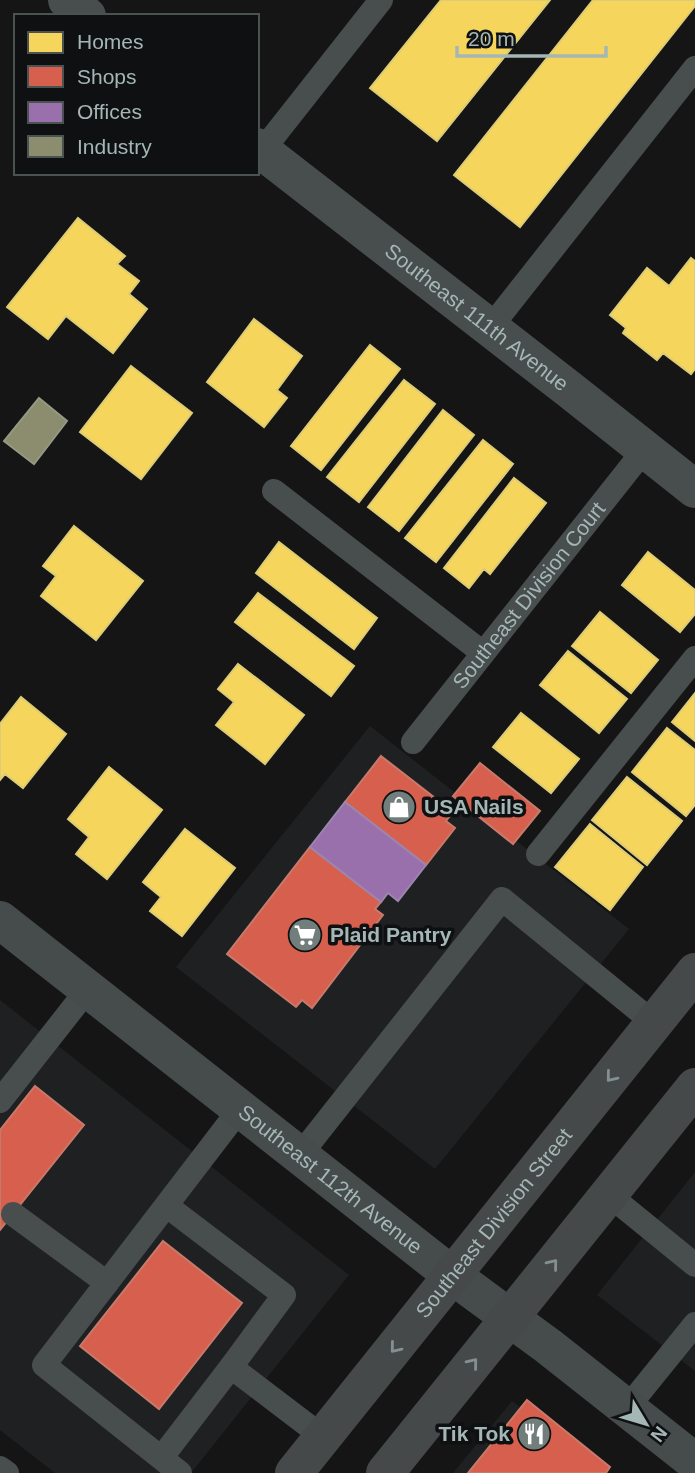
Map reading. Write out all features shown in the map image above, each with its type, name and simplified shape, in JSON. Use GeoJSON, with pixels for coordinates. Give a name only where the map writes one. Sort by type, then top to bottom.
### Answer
{"type":"FeatureCollection","features":[{"type":"Feature","properties":{"kind":"main road","name":"Southeast 112th Avenue"},"geometry":{"type":"LineString","coordinates":[[0,920],[453,1276],[695,1462]]}},
{"type":"Feature","properties":{"kind":"main road","name":"Southeast Division Street"},"geometry":{"type":"LineString","coordinates":[[294,1473],[695,972]]}},
{"type":"Feature","properties":{"kind":"main road"},"geometry":{"type":"LineString","coordinates":[[385,1473],[695,1088]]}},
{"type":"Feature","properties":{"kind":"street"},"geometry":{"type":"LineString","coordinates":[[66,0],[84,14]]}},
{"type":"Feature","properties":{"kind":"street","name":"Southeast 111th Avenue"},"geometry":{"type":"LineString","coordinates":[[259,149],[695,489]]}},
{"type":"Feature","properties":{"kind":"lane"},"geometry":{"type":"LineString","coordinates":[[259,149],[380,0]]}},
{"type":"Feature","properties":{"kind":"lane"},"geometry":{"type":"LineString","coordinates":[[490,328],[695,68]]}},
{"type":"Feature","properties":{"kind":"lane","name":"Southeast Division Court"},"geometry":{"type":"LineString","coordinates":[[413,741],[645,449]]}},
{"type":"Feature","properties":{"kind":"lane"},"geometry":{"type":"LineString","coordinates":[[274,491],[483,653]]}},
{"type":"Feature","properties":{"kind":"lane"},"geometry":{"type":"LineString","coordinates":[[538,854],[695,658]]}},
{"type":"Feature","properties":{"kind":"lane"},"geometry":{"type":"LineString","coordinates":[[300,1155],[502,899],[654,1023]]}},
{"type":"Feature","properties":{"kind":"lane"},"geometry":{"type":"LineString","coordinates":[[0,1101],[88,989]]}},
{"type":"Feature","properties":{"kind":"lane"},"geometry":{"type":"LineString","coordinates":[[180,1473],[44,1365],[240,1109]]}},
{"type":"Feature","properties":{"kind":"lane"},"geometry":{"type":"LineString","coordinates":[[609,1195],[695,1265]]}},
{"type":"Feature","properties":{"kind":"lane"},"geometry":{"type":"LineString","coordinates":[[162,1457],[284,1295],[167,1206]]}},
{"type":"Feature","properties":{"kind":"lane"},"geometry":{"type":"LineString","coordinates":[[13,1214],[107,1283]]}},
{"type":"Feature","properties":{"kind":"lane"},"geometry":{"type":"LineString","coordinates":[[627,1408],[695,1324]]}},
{"type":"Feature","properties":{"kind":"lane"},"geometry":{"type":"LineString","coordinates":[[231,1367],[323,1437]]}},
{"type":"Feature","properties":{"kind":"lane"},"geometry":{"type":"LineString","coordinates":[[0,1468],[7,1473]]}},
{"type":"Feature","properties":{"kind":"shaded area"},"geometry":{"type":"Polygon","coordinates":[[[370,726],[629,929],[435,1169],[176,967],[370,726]]]}},
{"type":"Feature","properties":{"kind":"shaded area"},"geometry":{"type":"Polygon","coordinates":[[[0,1000],[349,1275],[191,1473],[55,1473],[0,1430],[0,1000]]]}},
{"type":"Feature","properties":{"kind":"shaded area"},"geometry":{"type":"Polygon","coordinates":[[[695,1172],[695,1371],[597,1295],[695,1172]]]}},
{"type":"Feature","properties":{"kind":"shaded area","name":"Tik Tok"},"geometry":{"type":"Polygon","coordinates":[[[512,1401],[606,1473],[453,1473],[512,1401]]]}},
{"type":"Feature","properties":{"kind":"building: Homes"},"geometry":{"type":"Polygon","coordinates":[[[441,0],[550,0],[437,141],[370,88],[441,0]]]}},
{"type":"Feature","properties":{"kind":"building: Homes"},"geometry":{"type":"Polygon","coordinates":[[[593,0],[695,0],[695,6],[520,227],[454,175],[593,0]]]}},
{"type":"Feature","properties":{"kind":"building: Homes"},"geometry":{"type":"Polygon","coordinates":[[[78,218],[125,256],[117,264],[139,281],[129,294],[147,309],[113,353],[66,316],[48,339],[7,307],[78,218]]]}},
{"type":"Feature","properties":{"kind":"building: Homes"},"geometry":{"type":"Polygon","coordinates":[[[691,258],[695,261],[695,369],[691,374],[663,353],[657,360],[623,333],[626,328],[610,315],[647,268],[669,286],[691,258]]]}},
{"type":"Feature","properties":{"kind":"building: Homes"},"geometry":{"type":"Polygon","coordinates":[[[254,319],[302,356],[277,390],[287,398],[264,427],[207,382],[254,319]]]}},
{"type":"Feature","properties":{"kind":"building: Homes"},"geometry":{"type":"Polygon","coordinates":[[[370,345],[400,369],[321,470],[291,446],[370,345]]]}},
{"type":"Feature","properties":{"kind":"building: Homes"},"geometry":{"type":"Polygon","coordinates":[[[131,366],[192,413],[141,479],[80,432],[131,366]]]}},
{"type":"Feature","properties":{"kind":"building: Homes"},"geometry":{"type":"Polygon","coordinates":[[[404,380],[435,404],[359,502],[327,477],[404,380]]]}},
{"type":"Feature","properties":{"kind":"building: Homes"},"geometry":{"type":"Polygon","coordinates":[[[443,410],[474,435],[399,531],[368,507],[443,410]]]}},
{"type":"Feature","properties":{"kind":"building: Homes"},"geometry":{"type":"Polygon","coordinates":[[[483,440],[513,464],[436,562],[405,538],[483,440]]]}},
{"type":"Feature","properties":{"kind":"building: Homes"},"geometry":{"type":"Polygon","coordinates":[[[514,478],[546,503],[490,574],[484,569],[469,588],[444,568],[514,478]]]}},
{"type":"Feature","properties":{"kind":"building: Homes"},"geometry":{"type":"Polygon","coordinates":[[[74,526],[143,581],[96,640],[41,596],[56,576],[43,566],[74,526]]]}},
{"type":"Feature","properties":{"kind":"building: Homes"},"geometry":{"type":"Polygon","coordinates":[[[279,542],[377,618],[354,649],[256,573],[279,542]]]}},
{"type":"Feature","properties":{"kind":"building: Homes"},"geometry":{"type":"Polygon","coordinates":[[[648,552],[695,590],[695,614],[680,632],[622,585],[648,552]]]}},
{"type":"Feature","properties":{"kind":"building: Homes"},"geometry":{"type":"Polygon","coordinates":[[[258,593],[354,666],[331,696],[235,622],[258,593]]]}},
{"type":"Feature","properties":{"kind":"building: Homes"},"geometry":{"type":"Polygon","coordinates":[[[600,612],[658,660],[631,693],[572,646],[600,612]]]}},
{"type":"Feature","properties":{"kind":"building: Homes"},"geometry":{"type":"Polygon","coordinates":[[[568,651],[627,699],[599,733],[540,685],[568,651]]]}},
{"type":"Feature","properties":{"kind":"building: Homes"},"geometry":{"type":"Polygon","coordinates":[[[238,664],[304,715],[265,764],[216,725],[234,702],[218,689],[238,664]]]}},
{"type":"Feature","properties":{"kind":"building: Homes"},"geometry":{"type":"Polygon","coordinates":[[[695,693],[695,741],[672,722],[695,693]]]}},
{"type":"Feature","properties":{"kind":"building: Homes"},"geometry":{"type":"Polygon","coordinates":[[[21,697],[66,734],[23,788],[5,774],[0,780],[0,724],[21,697]]]}},
{"type":"Feature","properties":{"kind":"building: Homes"},"geometry":{"type":"Polygon","coordinates":[[[521,713],[579,759],[551,793],[493,747],[521,713]]]}},
{"type":"Feature","properties":{"kind":"building: Homes"},"geometry":{"type":"Polygon","coordinates":[[[667,728],[695,750],[695,805],[686,816],[632,772],[667,728]]]}},
{"type":"Feature","properties":{"kind":"building: Homes"},"geometry":{"type":"Polygon","coordinates":[[[109,767],[162,810],[107,879],[76,854],[89,837],[68,819],[109,767]]]}},
{"type":"Feature","properties":{"kind":"building: Homes"},"geometry":{"type":"Polygon","coordinates":[[[627,777],[682,821],[647,865],[592,820],[627,777]]]}},
{"type":"Feature","properties":{"kind":"building: Homes"},"geometry":{"type":"Polygon","coordinates":[[[590,824],[643,867],[610,910],[555,867],[590,824]]]}},
{"type":"Feature","properties":{"kind":"building: Homes"},"geometry":{"type":"Polygon","coordinates":[[[185,829],[235,868],[182,936],[150,911],[161,897],[143,882],[185,829]]]}},
{"type":"Feature","properties":{"kind":"building: Shops","name":"USA Nails"},"geometry":{"type":"Polygon","coordinates":[[[381,756],[453,812],[446,821],[455,828],[426,865],[345,802],[381,756]]]}},
{"type":"Feature","properties":{"kind":"building: Shops"},"geometry":{"type":"Polygon","coordinates":[[[480,763],[540,811],[513,844],[453,796],[480,763]]]}},
{"type":"Feature","properties":{"kind":"building: Shops","name":"Plaid Pantry"},"geometry":{"type":"Polygon","coordinates":[[[310,847],[381,902],[375,909],[383,915],[312,1008],[302,1000],[296,1007],[227,954],[310,847]]]}},
{"type":"Feature","properties":{"kind":"building: Shops"},"geometry":{"type":"Polygon","coordinates":[[[35,1086],[84,1125],[0,1230],[0,1130],[35,1086]]]}},
{"type":"Feature","properties":{"kind":"building: Shops"},"geometry":{"type":"Polygon","coordinates":[[[163,1241],[242,1303],[159,1409],[80,1346],[163,1241]]]}},
{"type":"Feature","properties":{"kind":"building: Shops","name":"Tik Tok"},"geometry":{"type":"Polygon","coordinates":[[[527,1400],[610,1467],[606,1473],[468,1473],[527,1400]]]}},
{"type":"Feature","properties":{"kind":"building: Offices"},"geometry":{"type":"Polygon","coordinates":[[[345,802],[426,865],[398,901],[388,893],[381,902],[310,847],[345,802]]]}},
{"type":"Feature","properties":{"kind":"building: Industry"},"geometry":{"type":"Polygon","coordinates":[[[39,398],[67,421],[34,464],[4,441],[39,398]]]}},
{"type":"Feature","properties":{"kind":"place","name":"USA Nails"},"geometry":{"type":"Point","coordinates":[399,807]}},
{"type":"Feature","properties":{"kind":"place","name":"Plaid Pantry"},"geometry":{"type":"Point","coordinates":[305,935]}},
{"type":"Feature","properties":{"kind":"place","name":"Tik Tok"},"geometry":{"type":"Point","coordinates":[534,1434]}}]}
